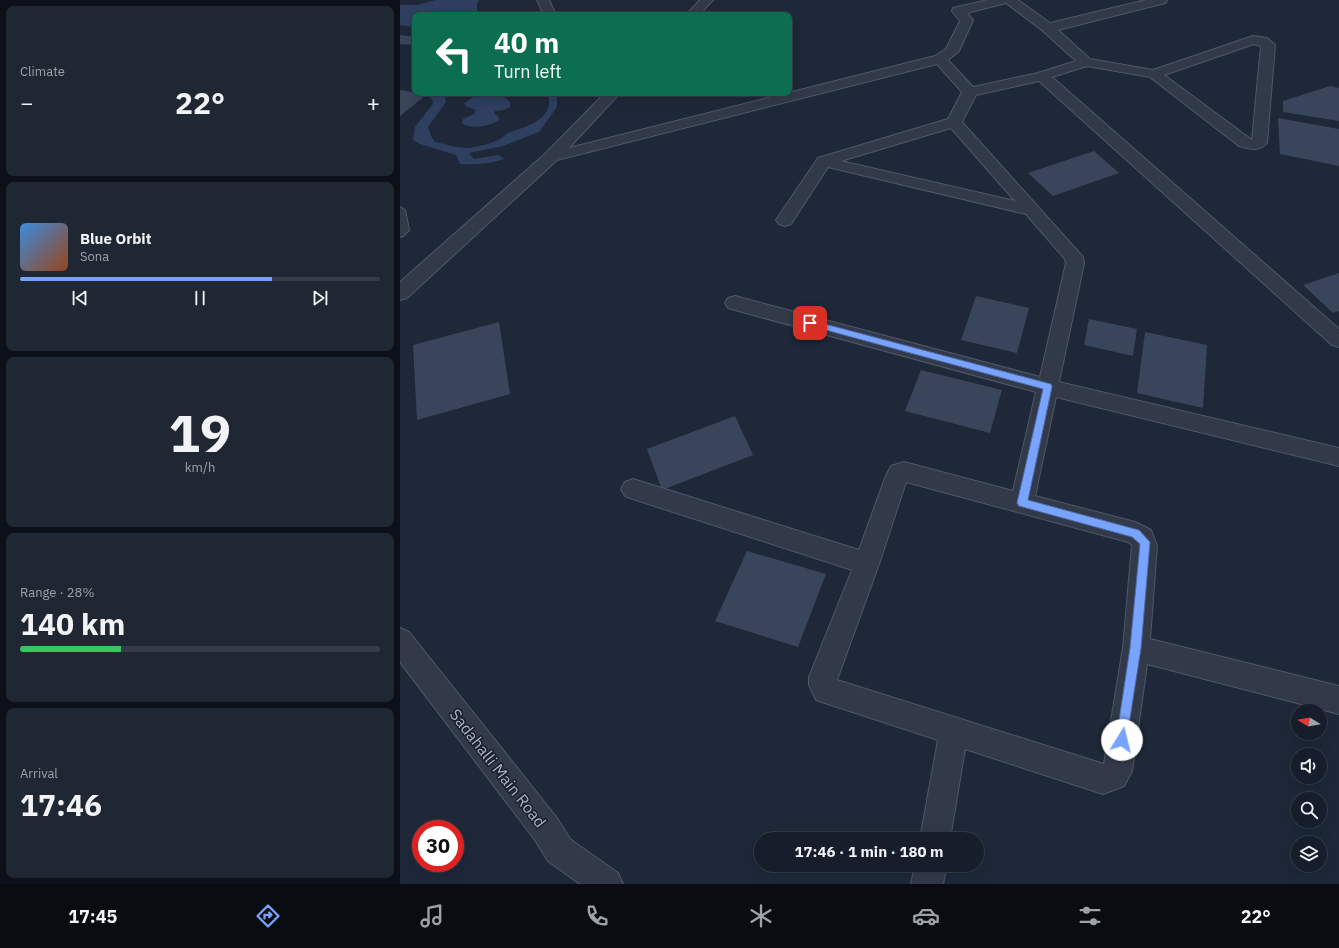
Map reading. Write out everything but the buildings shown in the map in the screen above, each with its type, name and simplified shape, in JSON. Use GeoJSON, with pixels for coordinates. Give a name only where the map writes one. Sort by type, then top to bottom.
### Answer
{"type":"FeatureCollection","features":[{"type":"Feature","properties":{"kind":"street"},"geometry":{"type":"LineString","coordinates":[[543,0],[549,12]]}},
{"type":"Feature","properties":{"kind":"street"},"geometry":{"type":"LineString","coordinates":[[695,12],[707,0]]}},
{"type":"Feature","properties":{"kind":"street"},"geometry":{"type":"LineString","coordinates":[[551,157],[940,59],[952,51],[967,20],[954,7],[1004,0]]}},
{"type":"Feature","properties":{"kind":"street"},"geometry":{"type":"LineString","coordinates":[[1010,0],[1048,28],[1086,62]]}},
{"type":"Feature","properties":{"kind":"street"},"geometry":{"type":"LineString","coordinates":[[1048,28],[1161,0]]}},
{"type":"Feature","properties":{"kind":"street"},"geometry":{"type":"LineString","coordinates":[[785,220],[824,161],[954,122],[970,92],[1042,76],[1086,62],[1154,74],[1245,143],[1254,145],[1259,143],[1268,45],[1266,43],[1253,40],[1154,74]]}},
{"type":"Feature","properties":{"kind":"street"},"geometry":{"type":"LineString","coordinates":[[940,59],[970,92]]}},
{"type":"Feature","properties":{"kind":"street"},"geometry":{"type":"LineString","coordinates":[[1042,76],[1339,340]]}},
{"type":"Feature","properties":{"kind":"street"},"geometry":{"type":"LineString","coordinates":[[402,289],[551,157],[595,103],[608,96]]}},
{"type":"Feature","properties":{"kind":"street"},"geometry":{"type":"LineString","coordinates":[[954,122],[1074,257],[1075,263],[1022,503]]}},
{"type":"Feature","properties":{"kind":"street"},"geometry":{"type":"LineString","coordinates":[[824,161],[1032,210]]}},
{"type":"Feature","properties":{"kind":"street"},"geometry":{"type":"LineString","coordinates":[[735,303],[1048,387],[1339,457]]}},
{"type":"Feature","properties":{"kind":"street"},"geometry":{"type":"LineString","coordinates":[[909,472],[1135,533],[1142,538],[1145,546],[1136,648],[1117,771],[1114,776],[1103,779],[826,690],[823,677],[867,564],[899,473],[909,472]]}},
{"type":"Feature","properties":{"kind":"street"},"geometry":{"type":"LineString","coordinates":[[633,489],[867,564]]}},
{"type":"Feature","properties":{"kind":"street","name":"Sadahalli Main Road"},"geometry":{"type":"LineString","coordinates":[[400,641],[546,829],[559,850],[607,884]]}},
{"type":"Feature","properties":{"kind":"street"},"geometry":{"type":"LineString","coordinates":[[1136,648],[1339,700]]}},
{"type":"Feature","properties":{"kind":"street"},"geometry":{"type":"LineString","coordinates":[[936,832],[954,730]]}},
{"type":"Feature","properties":{"kind":"street"},"geometry":{"type":"LineString","coordinates":[[928,884],[930,872]]}},
{"type":"Feature","properties":{"kind":"lane"},"geometry":{"type":"LineString","coordinates":[[400,210],[404,230],[400,234]]}},
{"type":"Feature","properties":{"kind":"water"},"geometry":{"type":"Polygon","coordinates":[[[436,0],[479,0],[477,3],[477,12],[412,12],[412,27],[400,25],[400,5],[417,5],[436,0]]]}},
{"type":"Feature","properties":{"kind":"water"},"geometry":{"type":"Polygon","coordinates":[[[429,96],[445,96],[446,102],[428,127],[431,136],[435,142],[462,148],[482,146],[491,143],[501,139],[508,133],[523,128],[538,120],[547,110],[549,102],[548,96],[557,96],[557,107],[539,132],[503,146],[469,153],[474,159],[499,155],[504,159],[482,164],[460,164],[456,155],[420,144],[413,140],[415,127],[432,105],[433,101],[429,96]]]}},
{"type":"Feature","properties":{"kind":"water"},"geometry":{"type":"Polygon","coordinates":[[[475,96],[504,96],[510,102],[510,107],[504,110],[495,111],[494,114],[498,116],[499,120],[496,122],[475,127],[462,123],[463,119],[474,114],[476,110],[466,106],[464,103],[475,96]]]}},
{"type":"Feature","properties":{"kind":"route"},"geometry":{"type":"LineString","coordinates":[[810,323],[1048,387],[1022,503],[1135,533],[1145,542],[1136,648],[1122,740]]}}]}
